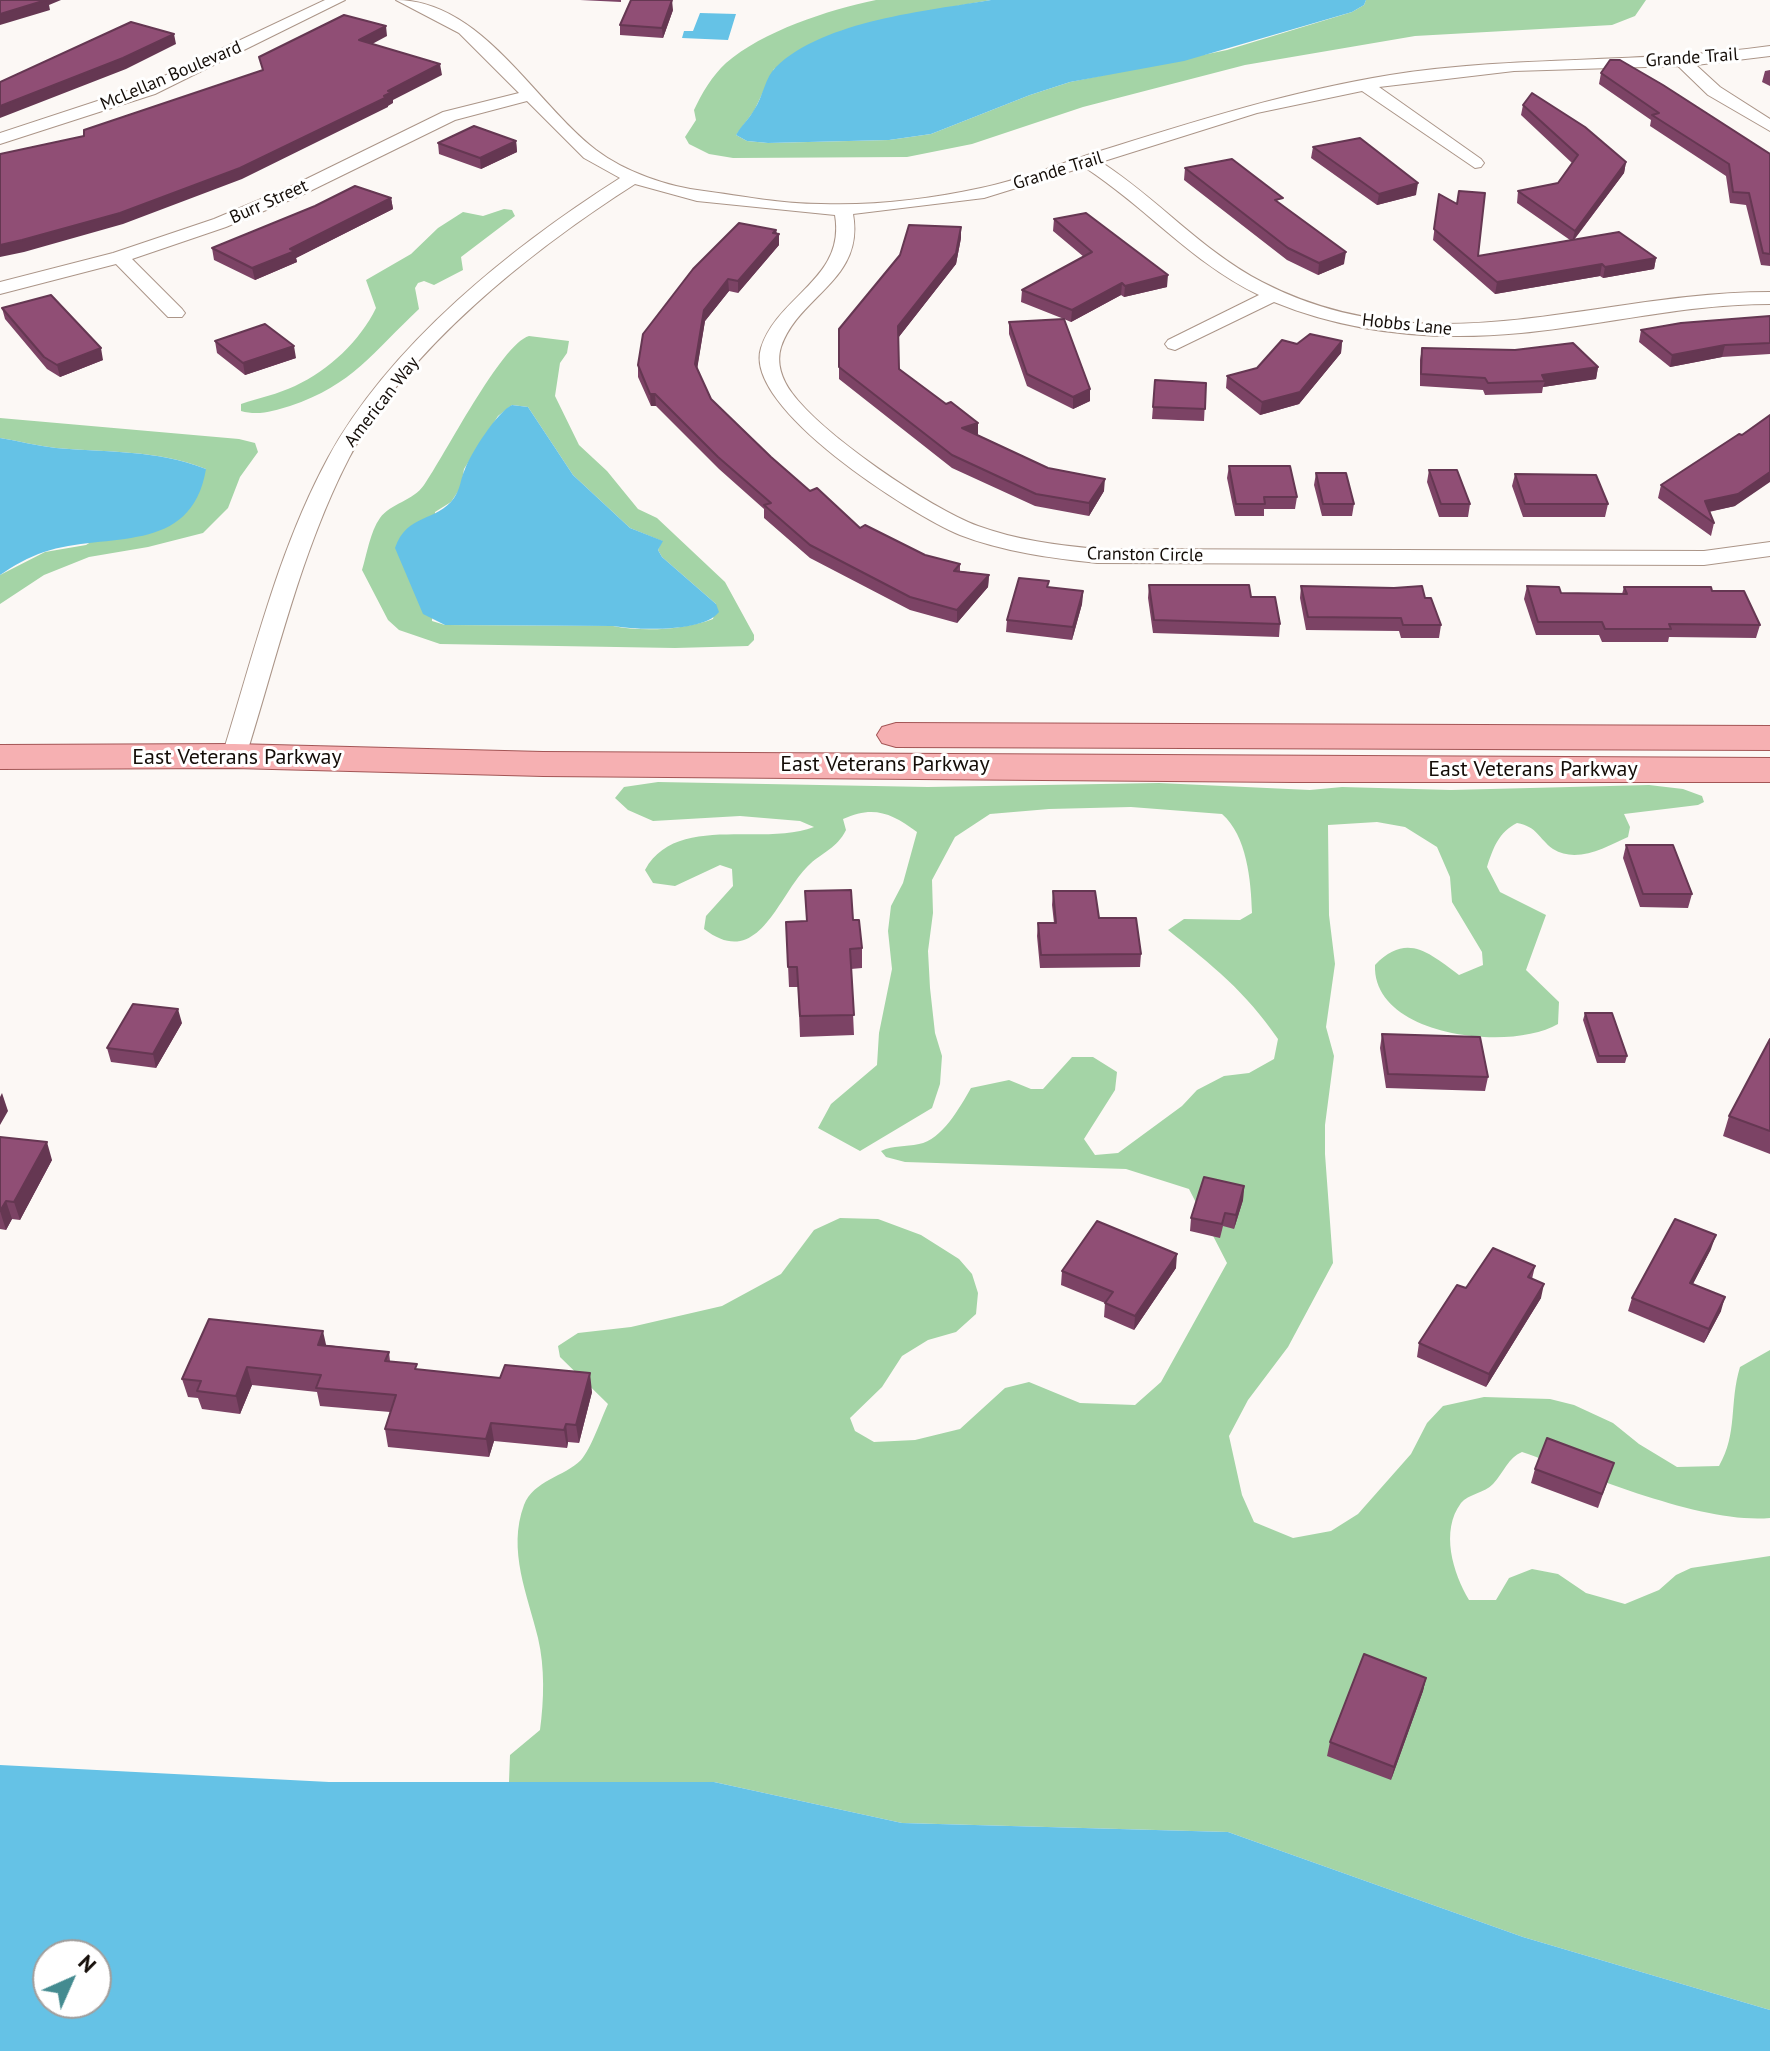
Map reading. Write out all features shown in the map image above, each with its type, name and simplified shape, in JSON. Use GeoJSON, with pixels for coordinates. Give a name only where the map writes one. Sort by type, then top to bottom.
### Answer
{"type":"FeatureCollection","features":[{"type":"Feature","properties":{"kind":"main road","name":"East Veterans Parkway"},"geometry":{"type":"LineString","coordinates":[[0,731],[543,764],[1770,770]]}},
{"type":"Feature","properties":{"kind":"main road","name":"East Veterans Parkway"},"geometry":{"type":"LineString","coordinates":[[0,757],[238,744],[1770,738]]}},
{"type":"Feature","properties":{"kind":"street","name":"McLellan Boulevard"},"geometry":{"type":"LineString","coordinates":[[0,139],[149,90],[337,0]]}},
{"type":"Feature","properties":{"kind":"street","name":"Grande Trail"},"geometry":{"type":"LineString","coordinates":[[404,0],[434,11],[465,30],[590,154],[633,178],[697,196],[764,206],[843,210],[974,195],[1253,109],[1365,85],[1514,66],[1682,61],[1770,51]]}},
{"type":"Feature","properties":{"kind":"street"},"geometry":{"type":"LineString","coordinates":[[1682,61],[1714,91],[1770,126]]}},
{"type":"Feature","properties":{"kind":"street"},"geometry":{"type":"LineString","coordinates":[[1365,85],[1475,163]]}},
{"type":"Feature","properties":{"kind":"street","name":"Burr Street"},"geometry":{"type":"LineString","coordinates":[[0,288],[120,257],[266,204],[449,116],[529,95]]}},
{"type":"Feature","properties":{"kind":"street","name":"Hobbs Lane"},"geometry":{"type":"LineString","coordinates":[[1088,162],[1136,194],[1234,273],[1274,295],[1366,321],[1460,331],[1524,327],[1703,298],[1770,298]]}},
{"type":"Feature","properties":{"kind":"street","name":"American Way"},"geometry":{"type":"LineString","coordinates":[[238,744],[303,540],[343,451],[395,382],[452,318],[529,248],[585,207],[633,178]]}},
{"type":"Feature","properties":{"kind":"street","name":"Cranston Circle"},"geometry":{"type":"LineString","coordinates":[[843,210],[846,239],[836,266],[785,322],[769,350],[773,381],[792,407],[912,502],[964,530],[1035,550],[1097,556],[1704,558],[1770,549]]}},
{"type":"Feature","properties":{"kind":"street"},"geometry":{"type":"LineString","coordinates":[[120,257],[175,313]]}},
{"type":"Feature","properties":{"kind":"street"},"geometry":{"type":"LineString","coordinates":[[1175,344],[1274,295]]}},
{"type":"Feature","properties":{"kind":"green space"},"geometry":{"type":"Polygon","coordinates":[[[876,0],[991,0],[900,16],[774,69],[754,111],[736,135],[747,141],[768,143],[889,140],[931,134],[1070,82],[1227,50],[1352,12],[1364,5],[1366,0],[1646,0],[1635,16],[1612,25],[1415,36],[1245,65],[1083,107],[972,144],[907,157],[733,158],[709,154],[689,144],[685,137],[696,120],[694,110],[716,73],[726,63],[758,41],[797,23],[876,0]]]}},
{"type":"Feature","properties":{"kind":"green space"},"geometry":{"type":"Polygon","coordinates":[[[504,209],[512,210],[515,216],[461,257],[463,270],[434,285],[424,281],[418,283],[415,288],[419,309],[361,366],[312,398],[272,411],[241,411],[241,404],[308,379],[352,343],[376,308],[366,280],[411,254],[438,228],[463,212],[483,216],[504,209]]]}},
{"type":"Feature","properties":{"kind":"green space"},"geometry":{"type":"Polygon","coordinates":[[[529,336],[569,341],[567,353],[560,363],[555,396],[579,445],[607,471],[638,509],[657,518],[725,582],[754,635],[748,646],[675,648],[440,644],[399,630],[388,620],[362,570],[371,536],[385,513],[424,485],[489,379],[517,344],[529,336]],[[512,405],[498,416],[464,469],[461,487],[451,502],[435,512],[432,621],[445,625],[650,629],[689,626],[713,619],[716,604],[662,557],[658,550],[662,541],[630,528],[573,475],[528,407],[512,405]]]}},
{"type":"Feature","properties":{"kind":"green space"},"geometry":{"type":"Polygon","coordinates":[[[0,418],[239,439],[255,443],[258,452],[240,477],[228,508],[203,533],[89,557],[44,575],[0,604],[0,575],[45,552],[86,545],[206,469],[150,455],[56,448],[0,438],[0,418]]]}},
{"type":"Feature","properties":{"kind":"green space"},"geometry":{"type":"Polygon","coordinates":[[[658,782],[928,787],[1159,783],[1310,790],[1342,787],[1451,790],[1649,785],[1683,789],[1702,796],[1704,802],[1698,805],[1624,814],[1630,827],[1628,837],[1581,854],[1572,855],[1553,849],[1534,830],[1517,823],[1501,836],[1487,867],[1500,892],[1546,915],[1526,970],[1559,1002],[1558,1024],[1509,1037],[1479,1037],[1419,1023],[1396,1009],[1380,989],[1375,965],[1397,950],[1408,948],[1428,953],[1459,975],[1483,965],[1482,952],[1452,902],[1450,877],[1437,847],[1405,827],[1377,822],[1328,825],[1329,915],[1335,964],[1326,1027],[1334,1056],[1325,1125],[1325,1154],[1333,1263],[1288,1347],[1248,1400],[1229,1436],[1242,1495],[1254,1522],[1293,1538],[1331,1531],[1358,1514],[1411,1454],[1427,1423],[1443,1406],[1484,1397],[1550,1399],[1574,1405],[1613,1423],[1639,1444],[1677,1467],[1719,1466],[1729,1442],[1740,1367],[1770,1350],[1770,1518],[1742,1518],[1679,1506],[1522,1452],[1490,1487],[1461,1503],[1451,1526],[1450,1539],[1454,1565],[1469,1600],[1496,1600],[1509,1578],[1532,1569],[1558,1574],[1586,1593],[1625,1604],[1659,1590],[1676,1575],[1691,1568],[1770,1556],[1770,2010],[1523,1937],[1228,1832],[902,1823],[714,1782],[509,1782],[510,1755],[540,1730],[543,1696],[540,1649],[518,1556],[519,1522],[524,1505],[535,1490],[574,1466],[585,1455],[608,1404],[560,1357],[558,1346],[578,1333],[631,1327],[722,1306],[781,1274],[814,1230],[840,1218],[878,1219],[921,1235],[959,1259],[972,1274],[978,1293],[976,1314],[956,1332],[928,1340],[902,1356],[882,1387],[850,1418],[855,1431],[874,1442],[915,1440],[960,1429],[1005,1388],[1029,1382],[1080,1403],[1135,1405],[1161,1382],[1227,1263],[1189,1189],[1126,1169],[905,1162],[886,1157],[881,1151],[919,1144],[935,1136],[950,1122],[971,1088],[1009,1080],[1031,1089],[1043,1089],[1072,1057],[1093,1057],[1117,1072],[1115,1090],[1084,1139],[1095,1155],[1118,1153],[1182,1106],[1197,1090],[1224,1076],[1249,1073],[1274,1059],[1278,1039],[1241,993],[1168,930],[1184,919],[1240,920],[1252,913],[1246,859],[1237,834],[1222,814],[1131,807],[990,814],[955,837],[932,880],[933,913],[928,951],[930,988],[935,1033],[942,1056],[940,1084],[932,1108],[860,1151],[818,1128],[831,1104],[877,1065],[879,1033],[892,969],[888,931],[891,906],[903,883],[917,832],[882,813],[864,812],[843,819],[846,830],[842,836],[810,864],[766,924],[754,935],[740,941],[723,940],[704,929],[706,916],[733,886],[732,869],[720,865],[675,886],[653,883],[645,870],[659,853],[677,842],[722,835],[793,832],[814,827],[800,821],[740,816],[653,821],[628,810],[615,798],[624,787],[658,782]]]}},
{"type":"Feature","properties":{"kind":"water"},"geometry":{"type":"Polygon","coordinates":[[[991,0],[1366,0],[1364,5],[1352,12],[1184,61],[1070,82],[931,134],[889,140],[768,143],[747,141],[736,135],[757,105],[772,71],[797,51],[821,38],[878,20],[991,0]]]}},
{"type":"Feature","properties":{"kind":"water"},"geometry":{"type":"Polygon","coordinates":[[[700,13],[736,14],[728,40],[682,38],[684,31],[693,31],[700,13]]]}},
{"type":"Feature","properties":{"kind":"water"},"geometry":{"type":"Polygon","coordinates":[[[512,405],[528,407],[573,475],[630,528],[663,541],[658,550],[662,557],[716,604],[719,612],[699,624],[652,629],[445,625],[423,614],[395,548],[400,537],[414,523],[447,506],[454,498],[468,462],[479,444],[492,424],[512,405]]]}},
{"type":"Feature","properties":{"kind":"water"},"geometry":{"type":"Polygon","coordinates":[[[0,438],[56,448],[150,455],[206,469],[197,497],[183,516],[165,528],[143,536],[44,552],[0,575],[0,438]]]}},
{"type":"Feature","properties":{"kind":"water"},"geometry":{"type":"Polygon","coordinates":[[[0,1765],[329,1782],[714,1782],[902,1823],[1228,1832],[1523,1937],[1770,2010],[1770,2051],[0,2051],[0,1765]]]}},
{"type":"Feature","properties":{"kind":"building"},"geometry":{"type":"Polygon","coordinates":[[[0,0],[46,0],[0,14],[0,0]]]}},
{"type":"Feature","properties":{"kind":"building"},"geometry":{"type":"Polygon","coordinates":[[[631,0],[672,0],[662,28],[620,25],[631,0]]]}},
{"type":"Feature","properties":{"kind":"building"},"geometry":{"type":"Polygon","coordinates":[[[344,15],[386,26],[359,40],[440,64],[388,91],[392,92],[384,96],[387,97],[240,168],[120,213],[0,245],[0,154],[84,136],[84,130],[263,70],[259,57],[344,15]]]}},
{"type":"Feature","properties":{"kind":"building"},"geometry":{"type":"Polygon","coordinates":[[[131,22],[174,34],[123,58],[0,106],[0,82],[131,22]]]}},
{"type":"Feature","properties":{"kind":"building"},"geometry":{"type":"Polygon","coordinates":[[[1610,60],[1620,60],[1663,85],[1770,154],[1770,254],[1763,253],[1749,193],[1733,192],[1729,164],[1652,115],[1659,113],[1601,73],[1610,60]]]}},
{"type":"Feature","properties":{"kind":"building"},"geometry":{"type":"Polygon","coordinates":[[[1532,93],[1585,127],[1626,162],[1575,231],[1518,191],[1558,183],[1578,155],[1523,105],[1532,93]]]}},
{"type":"Feature","properties":{"kind":"building"},"geometry":{"type":"Polygon","coordinates":[[[474,126],[516,141],[480,158],[438,143],[474,126]]]}},
{"type":"Feature","properties":{"kind":"building"},"geometry":{"type":"Polygon","coordinates":[[[1360,138],[1418,183],[1379,194],[1313,147],[1360,138]]]}},
{"type":"Feature","properties":{"kind":"building"},"geometry":{"type":"Polygon","coordinates":[[[1232,159],[1283,198],[1275,200],[1346,252],[1319,263],[1288,248],[1185,168],[1232,159]]]}},
{"type":"Feature","properties":{"kind":"building"},"geometry":{"type":"Polygon","coordinates":[[[355,186],[391,198],[290,249],[295,251],[252,268],[212,248],[315,206],[355,186]]]}},
{"type":"Feature","properties":{"kind":"building"},"geometry":{"type":"Polygon","coordinates":[[[1459,191],[1485,193],[1478,256],[1619,232],[1656,258],[1497,282],[1434,229],[1439,194],[1457,204],[1459,191]]]}},
{"type":"Feature","properties":{"kind":"building"},"geometry":{"type":"Polygon","coordinates":[[[1086,213],[1168,275],[1125,286],[1122,283],[1072,310],[1022,290],[1092,252],[1054,219],[1086,213]]]}},
{"type":"Feature","properties":{"kind":"building"},"geometry":{"type":"Polygon","coordinates":[[[739,223],[776,230],[773,233],[779,234],[738,281],[728,279],[704,310],[695,364],[711,399],[810,491],[817,488],[860,528],[865,525],[925,555],[960,564],[954,571],[989,575],[957,610],[910,597],[810,545],[764,505],[771,503],[718,457],[655,394],[650,394],[638,365],[643,334],[693,269],[739,223]]]}},
{"type":"Feature","properties":{"kind":"building"},"geometry":{"type":"Polygon","coordinates":[[[909,225],[961,227],[956,253],[898,326],[899,369],[978,423],[962,428],[1048,468],[1105,479],[1089,503],[1036,494],[952,455],[839,367],[839,329],[900,255],[909,225]]]}},
{"type":"Feature","properties":{"kind":"building"},"geometry":{"type":"Polygon","coordinates":[[[51,295],[101,348],[57,365],[44,357],[2,308],[51,295]]]}},
{"type":"Feature","properties":{"kind":"building"},"geometry":{"type":"Polygon","coordinates":[[[1770,316],[1770,343],[1725,345],[1672,355],[1641,330],[1681,323],[1770,316]]]}},
{"type":"Feature","properties":{"kind":"building"},"geometry":{"type":"Polygon","coordinates":[[[1064,319],[1090,389],[1073,397],[1027,374],[1009,322],[1064,319]]]}},
{"type":"Feature","properties":{"kind":"building"},"geometry":{"type":"Polygon","coordinates":[[[265,324],[294,346],[243,363],[215,341],[265,324]]]}},
{"type":"Feature","properties":{"kind":"building"},"geometry":{"type":"Polygon","coordinates":[[[1310,334],[1342,341],[1300,392],[1262,402],[1227,376],[1257,368],[1282,340],[1297,344],[1310,334]]]}},
{"type":"Feature","properties":{"kind":"building"},"geometry":{"type":"Polygon","coordinates":[[[1573,343],[1598,367],[1542,375],[1545,381],[1488,383],[1485,378],[1421,374],[1422,348],[1515,350],[1573,343]]]}},
{"type":"Feature","properties":{"kind":"building"},"geometry":{"type":"Polygon","coordinates":[[[1155,380],[1206,383],[1205,409],[1153,407],[1155,380]]]}},
{"type":"Feature","properties":{"kind":"building"},"geometry":{"type":"Polygon","coordinates":[[[1770,415],[1770,472],[1738,494],[1705,501],[1714,523],[1661,485],[1739,434],[1742,435],[1770,415]]]}},
{"type":"Feature","properties":{"kind":"building"},"geometry":{"type":"Polygon","coordinates":[[[1229,466],[1290,466],[1297,497],[1264,497],[1265,504],[1236,504],[1229,466]]]}},
{"type":"Feature","properties":{"kind":"building"},"geometry":{"type":"Polygon","coordinates":[[[1429,470],[1457,470],[1470,504],[1441,504],[1429,470]]]}},
{"type":"Feature","properties":{"kind":"building"},"geometry":{"type":"Polygon","coordinates":[[[1316,473],[1346,473],[1354,504],[1323,504],[1316,473]]]}},
{"type":"Feature","properties":{"kind":"building"},"geometry":{"type":"Polygon","coordinates":[[[1515,474],[1596,475],[1608,504],[1525,504],[1515,474]]]}},
{"type":"Feature","properties":{"kind":"building"},"geometry":{"type":"Polygon","coordinates":[[[1019,578],[1049,581],[1047,587],[1083,591],[1073,627],[1007,620],[1019,578]]]}},
{"type":"Feature","properties":{"kind":"building"},"geometry":{"type":"Polygon","coordinates":[[[1149,585],[1249,585],[1251,597],[1275,597],[1280,624],[1154,620],[1149,585]]]}},
{"type":"Feature","properties":{"kind":"building"},"geometry":{"type":"Polygon","coordinates":[[[1301,586],[1422,586],[1425,598],[1431,598],[1441,625],[1403,625],[1401,618],[1308,617],[1301,586]]]}},
{"type":"Feature","properties":{"kind":"building"},"geometry":{"type":"Polygon","coordinates":[[[1527,586],[1559,587],[1561,593],[1627,594],[1624,587],[1711,587],[1712,591],[1744,591],[1760,625],[1669,624],[1671,629],[1605,629],[1602,622],[1538,622],[1527,586]]]}},
{"type":"Feature","properties":{"kind":"building"},"geometry":{"type":"Polygon","coordinates":[[[1626,845],[1673,845],[1692,894],[1643,894],[1626,845]]]}},
{"type":"Feature","properties":{"kind":"building"},"geometry":{"type":"Polygon","coordinates":[[[851,890],[853,920],[859,920],[862,948],[850,949],[854,1015],[800,1016],[797,967],[788,967],[786,922],[807,921],[805,891],[851,890]]]}},
{"type":"Feature","properties":{"kind":"building"},"geometry":{"type":"Polygon","coordinates":[[[1053,891],[1095,891],[1099,918],[1136,918],[1141,954],[1041,955],[1038,923],[1056,923],[1053,891]]]}},
{"type":"Feature","properties":{"kind":"building"},"geometry":{"type":"Polygon","coordinates":[[[133,1004],[178,1009],[153,1054],[107,1048],[133,1004]]]}},
{"type":"Feature","properties":{"kind":"building"},"geometry":{"type":"Polygon","coordinates":[[[1585,1013],[1612,1013],[1627,1056],[1599,1056],[1585,1013]]]}},
{"type":"Feature","properties":{"kind":"building"},"geometry":{"type":"Polygon","coordinates":[[[1382,1034],[1480,1037],[1488,1077],[1388,1074],[1382,1034]]]}},
{"type":"Feature","properties":{"kind":"building"},"geometry":{"type":"Polygon","coordinates":[[[1770,1039],[1770,1131],[1729,1116],[1770,1039]]]}},
{"type":"Feature","properties":{"kind":"building"},"geometry":{"type":"Polygon","coordinates":[[[0,1137],[47,1142],[14,1202],[6,1201],[0,1211],[0,1137]]]}},
{"type":"Feature","properties":{"kind":"building"},"geometry":{"type":"Polygon","coordinates":[[[1204,1177],[1244,1186],[1236,1215],[1225,1213],[1222,1224],[1191,1218],[1204,1177]]]}},
{"type":"Feature","properties":{"kind":"building"},"geometry":{"type":"Polygon","coordinates":[[[1675,1219],[1716,1235],[1690,1283],[1725,1297],[1709,1329],[1632,1298],[1675,1219]]]}},
{"type":"Feature","properties":{"kind":"building"},"geometry":{"type":"Polygon","coordinates":[[[1097,1221],[1177,1254],[1135,1316],[1105,1303],[1113,1292],[1062,1271],[1097,1221]]]}},
{"type":"Feature","properties":{"kind":"building"},"geometry":{"type":"Polygon","coordinates":[[[1493,1248],[1535,1266],[1528,1277],[1544,1284],[1489,1374],[1419,1343],[1457,1285],[1466,1288],[1493,1248]]]}},
{"type":"Feature","properties":{"kind":"building"},"geometry":{"type":"Polygon","coordinates":[[[209,1319],[323,1331],[318,1345],[389,1352],[385,1361],[417,1364],[415,1369],[500,1378],[505,1365],[590,1373],[576,1425],[566,1424],[564,1430],[491,1423],[486,1439],[385,1429],[396,1395],[316,1388],[321,1375],[247,1367],[236,1396],[197,1391],[201,1381],[182,1379],[209,1319]]]}},
{"type":"Feature","properties":{"kind":"building"},"geometry":{"type":"Polygon","coordinates":[[[1547,1438],[1614,1463],[1602,1494],[1535,1469],[1547,1438]]]}},
{"type":"Feature","properties":{"kind":"building"},"geometry":{"type":"Polygon","coordinates":[[[1364,1654],[1426,1678],[1394,1767],[1330,1742],[1364,1654]]]}}]}
